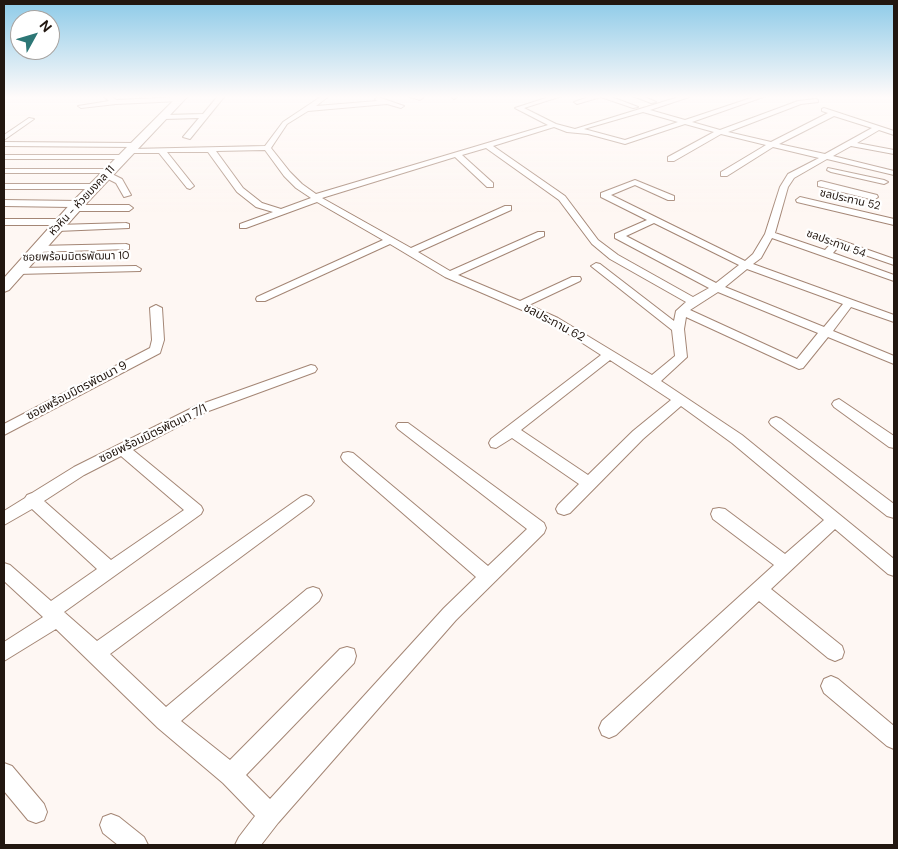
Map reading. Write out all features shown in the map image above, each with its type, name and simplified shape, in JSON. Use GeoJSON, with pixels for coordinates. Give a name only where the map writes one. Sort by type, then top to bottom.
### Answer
{"type":"FeatureCollection","features":[{"type":"Feature","properties":{"kind":"street","name":"หัวหิน - ห้วยมงคล 11"},"geometry":{"type":"LineString","coordinates":[[4,287],[76,206],[145,136]]}},
{"type":"Feature","properties":{"kind":"street"},"geometry":{"type":"LineString","coordinates":[[4,157],[130,151],[267,148],[276,136]]}},
{"type":"Feature","properties":{"kind":"street"},"geometry":{"type":"LineString","coordinates":[[243,226],[316,198],[518,136]]}},
{"type":"Feature","properties":{"kind":"street"},"geometry":{"type":"LineString","coordinates":[[599,136],[626,142],[644,136]]}},
{"type":"Feature","properties":{"kind":"street"},"geometry":{"type":"LineString","coordinates":[[671,159],[713,136]]}},
{"type":"Feature","properties":{"kind":"street"},"geometry":{"type":"LineString","coordinates":[[734,136],[894,173]]}},
{"type":"Feature","properties":{"kind":"street"},"geometry":{"type":"LineString","coordinates":[[724,174],[789,136]]}},
{"type":"Feature","properties":{"kind":"street"},"geometry":{"type":"LineString","coordinates":[[653,381],[681,357],[678,329],[682,311],[748,266],[757,256],[770,234],[784,187],[791,176],[865,136]]}},
{"type":"Feature","properties":{"kind":"street"},"geometry":{"type":"LineString","coordinates":[[4,144],[130,151]]}},
{"type":"Feature","properties":{"kind":"street"},"geometry":{"type":"LineString","coordinates":[[852,144],[894,152]]}},
{"type":"Feature","properties":{"kind":"street"},"geometry":{"type":"LineString","coordinates":[[487,145],[562,198],[595,242],[614,257],[693,302]]}},
{"type":"Feature","properties":{"kind":"street","name":"ชลประทาน 62"},"geometry":{"type":"LineString","coordinates":[[267,148],[287,174],[316,198],[391,240],[449,276],[554,320],[681,399],[737,439],[894,569]]}},
{"type":"Feature","properties":{"kind":"street"},"geometry":{"type":"LineString","coordinates":[[210,149],[240,190],[258,206],[282,212]]}},
{"type":"Feature","properties":{"kind":"street"},"geometry":{"type":"LineString","coordinates":[[162,150],[190,186]]}},
{"type":"Feature","properties":{"kind":"street"},"geometry":{"type":"LineString","coordinates":[[456,154],[490,185]]}},
{"type":"Feature","properties":{"kind":"street"},"geometry":{"type":"LineString","coordinates":[[831,170],[884,182]]}},
{"type":"Feature","properties":{"kind":"street"},"geometry":{"type":"LineString","coordinates":[[4,171],[108,173],[119,181],[126,196]]}},
{"type":"Feature","properties":{"kind":"street"},"geometry":{"type":"LineString","coordinates":[[865,216],[884,182],[894,173]]}},
{"type":"Feature","properties":{"kind":"street"},"geometry":{"type":"LineString","coordinates":[[671,198],[635,182],[604,195],[748,266],[894,319]]}},
{"type":"Feature","properties":{"kind":"street"},"geometry":{"type":"LineString","coordinates":[[821,184],[874,197]]}},
{"type":"Feature","properties":{"kind":"street"},"geometry":{"type":"LineString","coordinates":[[4,187],[94,187]]}},
{"type":"Feature","properties":{"kind":"street","name":"ชลประทาน 52"},"geometry":{"type":"LineString","coordinates":[[800,200],[894,222]]}},
{"type":"Feature","properties":{"kind":"street"},"geometry":{"type":"LineString","coordinates":[[4,203],[129,208]]}},
{"type":"Feature","properties":{"kind":"street"},"geometry":{"type":"LineString","coordinates":[[411,252],[508,208]]}},
{"type":"Feature","properties":{"kind":"street"},"geometry":{"type":"LineString","coordinates":[[654,220],[618,236],[717,288],[894,360]]}},
{"type":"Feature","properties":{"kind":"street"},"geometry":{"type":"LineString","coordinates":[[4,222],[126,226]]}},
{"type":"Feature","properties":{"kind":"street"},"geometry":{"type":"LineString","coordinates":[[449,276],[540,234]]}},
{"type":"Feature","properties":{"kind":"street","name":"ชลประทาน 54"},"geometry":{"type":"LineString","coordinates":[[770,234],[894,278]]}},
{"type":"Feature","properties":{"kind":"street"},"geometry":{"type":"LineString","coordinates":[[260,299],[391,240]]}},
{"type":"Feature","properties":{"kind":"street"},"geometry":{"type":"LineString","coordinates":[[827,254],[837,242],[894,262]]}},
{"type":"Feature","properties":{"kind":"street"},"geometry":{"type":"LineString","coordinates":[[37,249],[126,247]]}},
{"type":"Feature","properties":{"kind":"street"},"geometry":{"type":"LineString","coordinates":[[596,266],[678,329]]}},
{"type":"Feature","properties":{"kind":"street","name":"ซอยพร้อมมิตรพัฒนา 10"},"geometry":{"type":"LineString","coordinates":[[17,271],[136,268]]}},
{"type":"Feature","properties":{"kind":"street"},"geometry":{"type":"LineString","coordinates":[[521,305],[576,279]]}},
{"type":"Feature","properties":{"kind":"street"},"geometry":{"type":"LineString","coordinates":[[682,311],[799,365],[850,302]]}},
{"type":"Feature","properties":{"kind":"street","name":"ซอยพร้อมมิตรพัฒนา 9"},"geometry":{"type":"LineString","coordinates":[[4,430],[151,353],[158,346],[156,308]]}},
{"type":"Feature","properties":{"kind":"street"},"geometry":{"type":"LineString","coordinates":[[496,443],[610,354]]}},
{"type":"Feature","properties":{"kind":"street","name":"ซอยพร้อมมิตรพัฒนา 7/1"},"geometry":{"type":"LineString","coordinates":[[4,519],[32,499],[79,471],[201,409],[311,369]]}},
{"type":"Feature","properties":{"kind":"street"},"geometry":{"type":"LineString","coordinates":[[564,509],[638,436],[681,399]]}},
{"type":"Feature","properties":{"kind":"street"},"geometry":{"type":"LineString","coordinates":[[838,404],[894,443]]}},
{"type":"Feature","properties":{"kind":"street"},"geometry":{"type":"LineString","coordinates":[[776,422],[894,511]]}},
{"type":"Feature","properties":{"kind":"street"},"geometry":{"type":"LineString","coordinates":[[247,845],[270,815],[443,622],[538,528],[403,426]]}},
{"type":"Feature","properties":{"kind":"street"},"geometry":{"type":"LineString","coordinates":[[512,432],[590,484]]}},
{"type":"Feature","properties":{"kind":"street"},"geometry":{"type":"LineString","coordinates":[[4,652],[55,615],[110,570],[195,510],[122,449]]}},
{"type":"Feature","properties":{"kind":"street"},"geometry":{"type":"LineString","coordinates":[[348,457],[488,577]]}},
{"type":"Feature","properties":{"kind":"street"},"geometry":{"type":"LineString","coordinates":[[32,499],[110,570]]}},
{"type":"Feature","properties":{"kind":"street"},"geometry":{"type":"LineString","coordinates":[[96,653],[306,501]]}},
{"type":"Feature","properties":{"kind":"street"},"geometry":{"type":"LineString","coordinates":[[719,514],[787,564]]}},
{"type":"Feature","properties":{"kind":"street"},"geometry":{"type":"LineString","coordinates":[[609,728],[834,520]]}},
{"type":"Feature","properties":{"kind":"street"},"geometry":{"type":"LineString","coordinates":[[4,571],[96,653],[164,721],[231,775],[270,815]]}},
{"type":"Feature","properties":{"kind":"street"},"geometry":{"type":"LineString","coordinates":[[759,590],[834,652]]}},
{"type":"Feature","properties":{"kind":"street"},"geometry":{"type":"LineString","coordinates":[[164,721],[313,595]]}},
{"type":"Feature","properties":{"kind":"street"},"geometry":{"type":"LineString","coordinates":[[231,775],[347,656]]}},
{"type":"Feature","properties":{"kind":"street"},"geometry":{"type":"LineString","coordinates":[[831,686],[894,739]]}},
{"type":"Feature","properties":{"kind":"street"},"geometry":{"type":"LineString","coordinates":[[4,774],[36,812]]}},
{"type":"Feature","properties":{"kind":"street"},"geometry":{"type":"LineString","coordinates":[[111,825],[136,845]]}}]}
